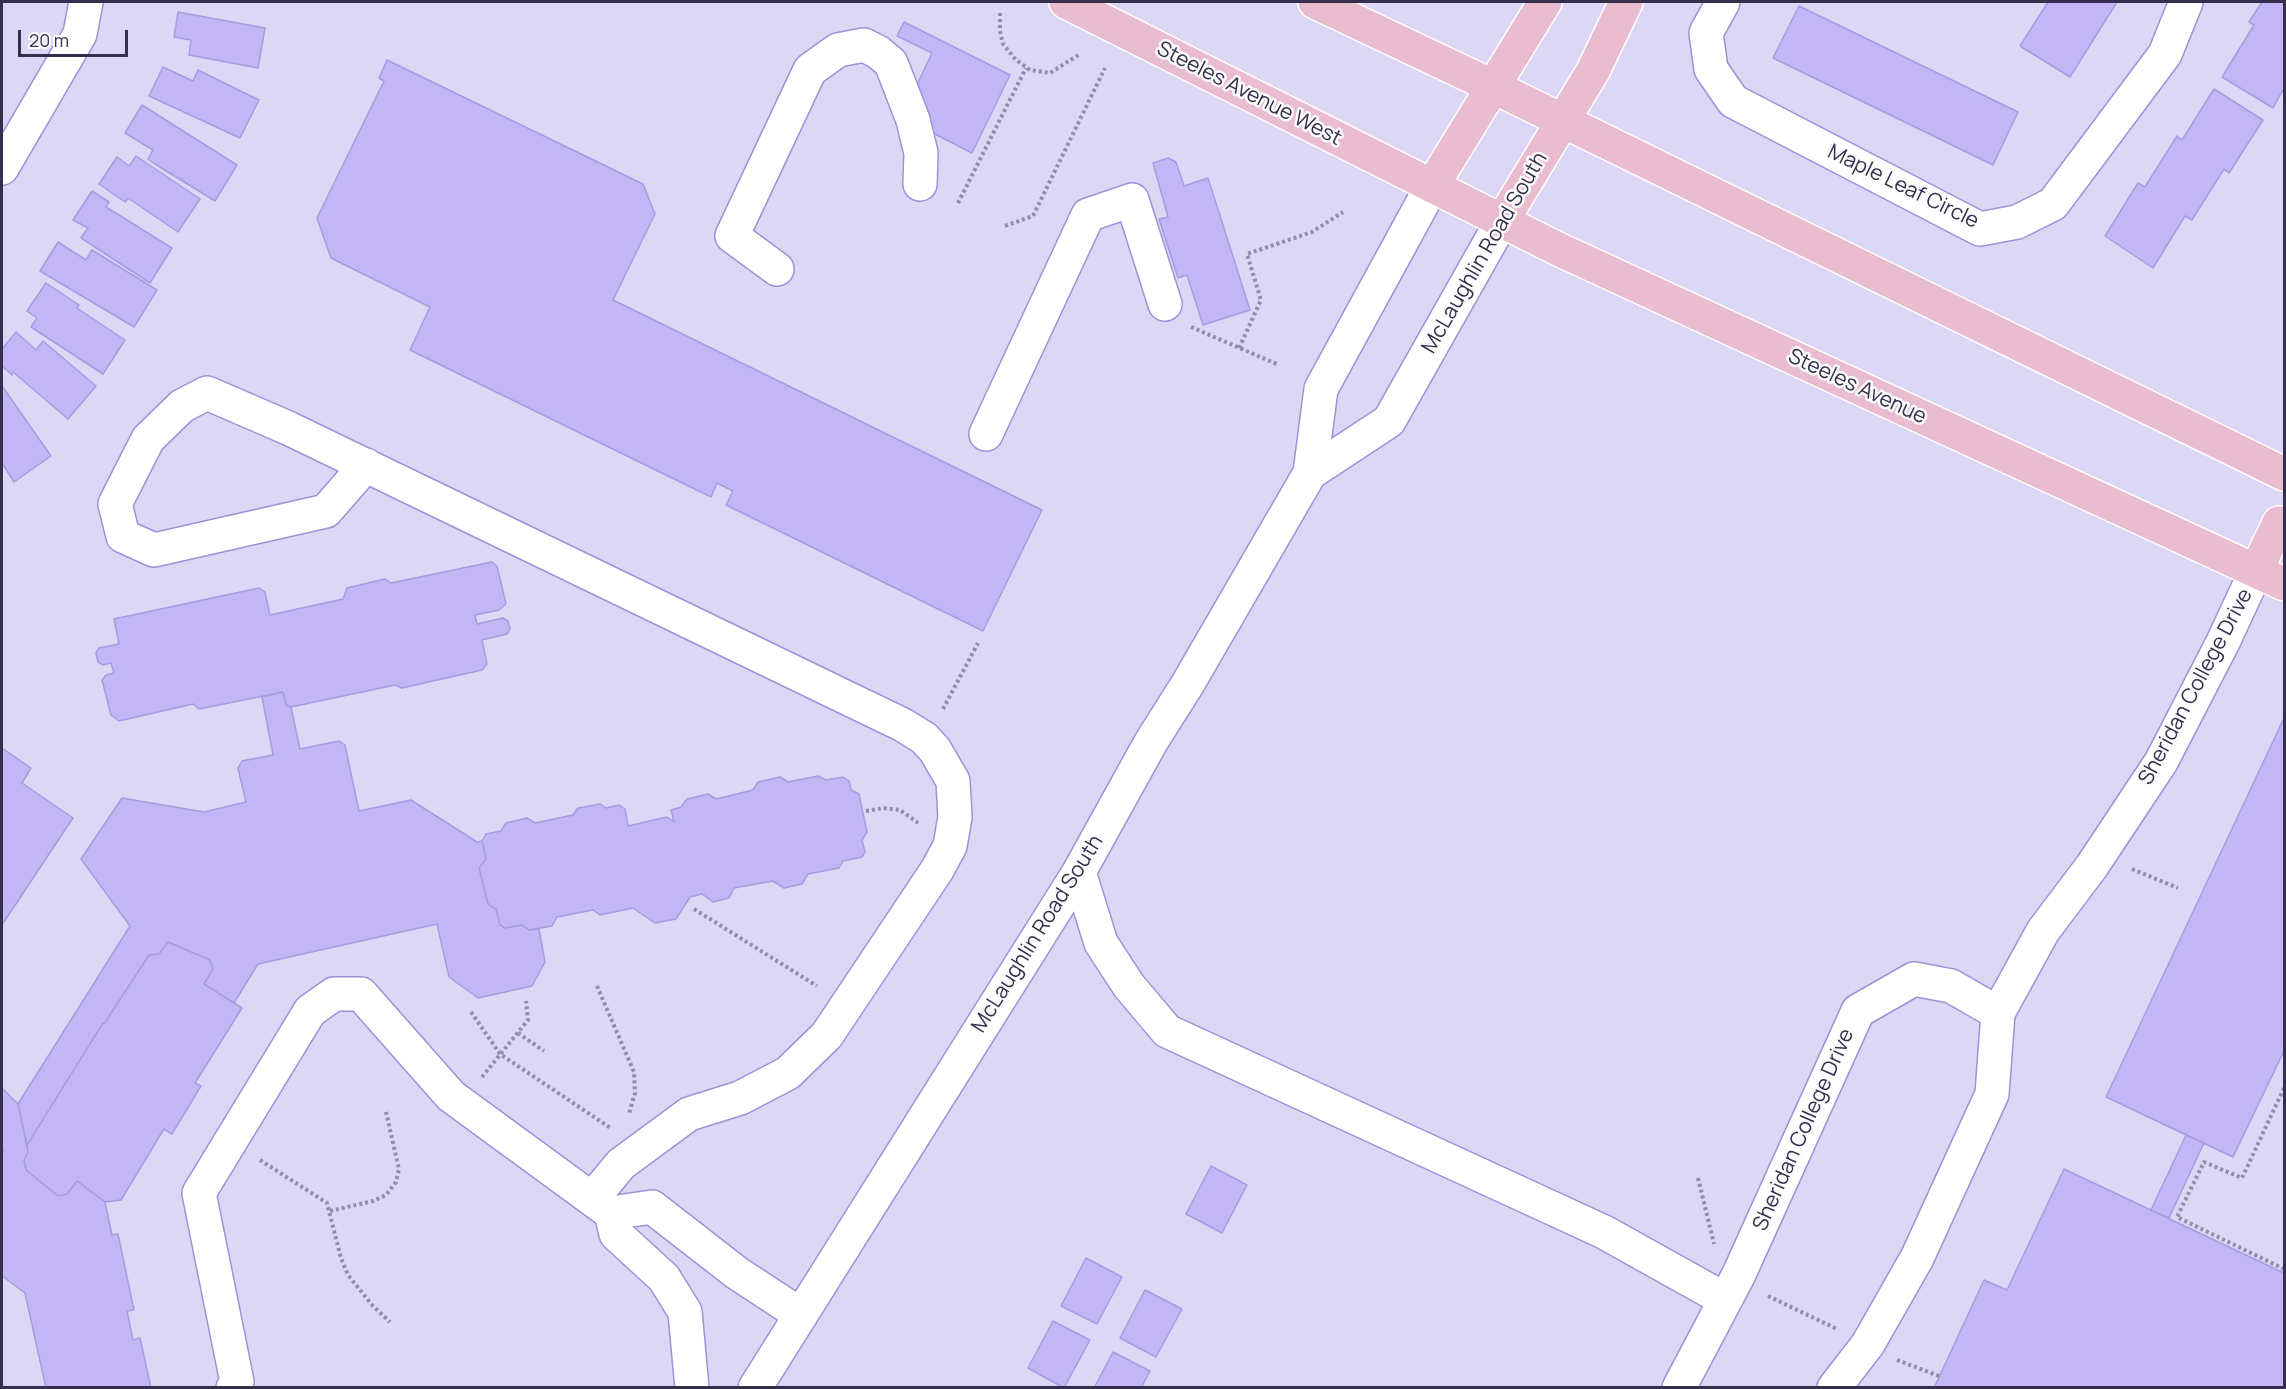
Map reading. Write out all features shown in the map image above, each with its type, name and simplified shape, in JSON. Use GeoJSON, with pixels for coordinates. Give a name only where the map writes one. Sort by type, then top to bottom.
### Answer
{"type":"FeatureCollection","features":[{"type":"Feature","properties":{"kind":"main road","name":"Steeles Avenue West"},"geometry":{"type":"LineString","coordinates":[[1066,2],[1432,186]]}},
{"type":"Feature","properties":{"kind":"main road"},"geometry":{"type":"LineString","coordinates":[[1315,2],[1492,86],[2284,474]]}},
{"type":"Feature","properties":{"kind":"main road","name":"McLaughlin Road South"},"geometry":{"type":"LineString","coordinates":[[1432,186],[1545,2]]}},
{"type":"Feature","properties":{"kind":"main road","name":"McLaughlin Road South"},"geometry":{"type":"LineString","coordinates":[[1502,221],[1593,71],[1626,2]]}},
{"type":"Feature","properties":{"kind":"main road","name":"Steeles Avenue"},"geometry":{"type":"LineString","coordinates":[[1432,186],[1568,254],[2270,578]]}},
{"type":"Feature","properties":{"kind":"main road"},"geometry":{"type":"LineString","coordinates":[[2270,578],[2279,523],[2284,523]]}},
{"type":"Feature","properties":{"kind":"street"},"geometry":{"type":"LineString","coordinates":[[2,168],[80,34],[86,2]]}},
{"type":"Feature","properties":{"kind":"street","name":"Maple Leaf Circle"},"geometry":{"type":"LineString","coordinates":[[1723,2],[1706,33],[1711,69],[1733,101],[1980,229],[2017,222],[2053,204],[2165,54],[2186,2]]}},
{"type":"Feature","properties":{"kind":"street"},"geometry":{"type":"LineString","coordinates":[[777,269],[732,236],[810,70],[838,50],[864,45],[878,52],[891,63],[913,120],[921,153],[920,184]]}},
{"type":"Feature","properties":{"kind":"street","name":"McLaughlin Road South"},"geometry":{"type":"LineString","coordinates":[[755,1388],[1078,872],[1151,742],[1187,685],[1310,473],[1321,389],[1432,186]]}},
{"type":"Feature","properties":{"kind":"street"},"geometry":{"type":"LineString","coordinates":[[986,434],[1088,215],[1132,200],[1165,304]]}},
{"type":"Feature","properties":{"kind":"street","name":"McLaughlin Road South"},"geometry":{"type":"LineString","coordinates":[[1310,473],[1389,421],[1502,221]]}},
{"type":"Feature","properties":{"kind":"street"},"geometry":{"type":"LineString","coordinates":[[366,465],[326,511],[154,549],[123,536],[115,504],[148,439],[182,406],[207,393],[366,465],[903,725],[924,738],[935,750],[953,781],[955,817],[950,846],[937,870],[827,1035],[788,1072],[740,1098],[689,1114],[619,1148],[601,1206]]}},
{"type":"Feature","properties":{"kind":"street","name":"Sheridan College Drive"},"geometry":{"type":"LineString","coordinates":[[1834,1388],[1868,1344],[1917,1258],[1992,1094],[1998,1013],[2043,931],[2092,866],[2161,762],[2223,642],[2270,578]]}},
{"type":"Feature","properties":{"kind":"street"},"geometry":{"type":"LineString","coordinates":[[1078,872],[1101,944],[1129,986],[1167,1031],[1604,1232],[1724,1299]]}},
{"type":"Feature","properties":{"kind":"street","name":"Sheridan College Drive"},"geometry":{"type":"LineString","coordinates":[[1679,1388],[1738,1274],[1858,1011],[1914,980],[1951,986],[1998,1013]]}},
{"type":"Feature","properties":{"kind":"street"},"geometry":{"type":"LineString","coordinates":[[233,1388],[237,1382],[199,1193],[309,1011],[334,994],[361,994],[451,1096],[601,1206],[616,1234],[664,1278],[685,1312],[692,1388]]}},
{"type":"Feature","properties":{"kind":"street"},"geometry":{"type":"LineString","coordinates":[[601,1206],[652,1207],[737,1273],[801,1315]]}},
{"type":"Feature","properties":{"kind":"path"},"geometry":{"type":"LineString","coordinates":[[1000,13],[1003,44],[1026,68],[1050,73],[1080,54]]}},
{"type":"Feature","properties":{"kind":"path"},"geometry":{"type":"LineString","coordinates":[[958,203],[1026,68]]}},
{"type":"Feature","properties":{"kind":"path"},"geometry":{"type":"LineString","coordinates":[[1005,226],[1033,216],[1104,68]]}},
{"type":"Feature","properties":{"kind":"path"},"geometry":{"type":"LineString","coordinates":[[1239,348],[1261,300],[1246,254],[1312,232],[1343,212]]}},
{"type":"Feature","properties":{"kind":"path"},"geometry":{"type":"LineString","coordinates":[[1189,327],[1279,365]]}},
{"type":"Feature","properties":{"kind":"path"},"geometry":{"type":"LineString","coordinates":[[924,738],[936,722],[978,643]]}},
{"type":"Feature","properties":{"kind":"path"},"geometry":{"type":"LineString","coordinates":[[866,812],[883,808],[900,810],[950,846]]}},
{"type":"Feature","properties":{"kind":"path"},"geometry":{"type":"LineString","coordinates":[[2126,866],[2178,888]]}},
{"type":"Feature","properties":{"kind":"path"},"geometry":{"type":"LineString","coordinates":[[694,909],[847,1005]]}},
{"type":"Feature","properties":{"kind":"path"},"geometry":{"type":"LineString","coordinates":[[471,1012],[500,1054],[619,1148],[635,1093],[634,1072],[597,986]]}},
{"type":"Feature","properties":{"kind":"path"},"geometry":{"type":"LineString","coordinates":[[460,1103],[528,1020],[526,1001]]}},
{"type":"Feature","properties":{"kind":"path"},"geometry":{"type":"LineString","coordinates":[[518,1033],[544,1051]]}},
{"type":"Feature","properties":{"kind":"path"},"geometry":{"type":"LineString","coordinates":[[2284,1088],[2242,1178],[2204,1162],[2177,1217],[2284,1269]]}},
{"type":"Feature","properties":{"kind":"path"},"geometry":{"type":"LineString","coordinates":[[330,1211],[373,1201],[386,1195],[396,1182],[399,1169],[386,1112]]}},
{"type":"Feature","properties":{"kind":"path"},"geometry":{"type":"LineString","coordinates":[[231,1141],[327,1203],[341,1258],[348,1275],[373,1306],[390,1322]]}},
{"type":"Feature","properties":{"kind":"path"},"geometry":{"type":"LineString","coordinates":[[1698,1178],[1714,1242],[1713,1250]]}},
{"type":"Feature","properties":{"kind":"path"},"geometry":{"type":"LineString","coordinates":[[1764,1294],[1838,1330]]}},
{"type":"Feature","properties":{"kind":"path"},"geometry":{"type":"LineString","coordinates":[[1888,1357],[1939,1376]]}},
{"type":"Feature","properties":{"kind":"building"},"geometry":{"type":"Polygon","coordinates":[[[2048,2],[2117,2],[2070,77],[2020,46],[2048,2]]]}},
{"type":"Feature","properties":{"kind":"building"},"geometry":{"type":"Polygon","coordinates":[[[2262,2],[2284,2],[2284,88],[2273,108],[2222,77],[2254,25],[2249,22],[2262,2]]]}},
{"type":"Feature","properties":{"kind":"building"},"geometry":{"type":"Polygon","coordinates":[[[1799,6],[2018,112],[1993,165],[1773,58],[1799,6]]]}},
{"type":"Feature","properties":{"kind":"building"},"geometry":{"type":"Polygon","coordinates":[[[178,12],[265,28],[258,68],[189,55],[191,40],[174,37],[178,12]]]}},
{"type":"Feature","properties":{"kind":"building"},"geometry":{"type":"Polygon","coordinates":[[[904,22],[1010,75],[972,153],[927,130],[914,91],[932,53],[897,36],[904,22]]]}},
{"type":"Feature","properties":{"kind":"building"},"geometry":{"type":"Polygon","coordinates":[[[387,60],[643,184],[655,214],[613,300],[1042,510],[983,631],[726,505],[733,491],[717,483],[711,497],[410,350],[430,307],[331,258],[317,218],[384,81],[379,78],[387,60]]]}},
{"type":"Feature","properties":{"kind":"building"},"geometry":{"type":"Polygon","coordinates":[[[163,67],[193,81],[198,70],[259,100],[240,138],[149,96],[163,67]]]}},
{"type":"Feature","properties":{"kind":"building"},"geometry":{"type":"Polygon","coordinates":[[[2214,89],[2263,120],[2229,173],[2224,169],[2192,220],[2185,216],[2153,268],[2105,236],[2138,183],[2145,187],[2177,136],[2182,140],[2214,89]]]}},
{"type":"Feature","properties":{"kind":"building"},"geometry":{"type":"Polygon","coordinates":[[[142,105],[237,165],[215,201],[148,159],[153,150],[125,133],[142,105]]]}},
{"type":"Feature","properties":{"kind":"building"},"geometry":{"type":"Polygon","coordinates":[[[136,156],[200,199],[178,232],[128,198],[125,202],[99,184],[117,157],[129,166],[136,156]]]}},
{"type":"Feature","properties":{"kind":"building"},"geometry":{"type":"Polygon","coordinates":[[[1168,158],[1176,162],[1184,186],[1208,178],[1250,310],[1203,325],[1187,275],[1178,278],[1159,219],[1168,217],[1153,163],[1168,158]]]}},
{"type":"Feature","properties":{"kind":"building"},"geometry":{"type":"Polygon","coordinates":[[[92,191],[109,202],[106,207],[172,248],[150,283],[81,238],[88,228],[73,220],[92,191]]]}},
{"type":"Feature","properties":{"kind":"building"},"geometry":{"type":"Polygon","coordinates":[[[58,242],[86,260],[92,250],[157,290],[134,327],[40,271],[58,242]]]}},
{"type":"Feature","properties":{"kind":"building"},"geometry":{"type":"Polygon","coordinates":[[[46,283],[79,305],[77,308],[125,340],[103,374],[31,327],[37,318],[27,311],[46,283]]]}},
{"type":"Feature","properties":{"kind":"building"},"geometry":{"type":"Polygon","coordinates":[[[16,332],[36,350],[43,341],[96,386],[68,419],[13,372],[12,375],[2,366],[2,349],[16,332]]]}},
{"type":"Feature","properties":{"kind":"building"},"geometry":{"type":"Polygon","coordinates":[[[2,386],[51,456],[14,482],[2,463],[2,386]]]}},
{"type":"Feature","properties":{"kind":"building"},"geometry":{"type":"Polygon","coordinates":[[[492,562],[497,566],[506,604],[499,610],[475,615],[477,624],[503,618],[508,621],[510,629],[507,634],[482,640],[487,664],[482,670],[402,688],[395,685],[291,707],[286,705],[283,692],[199,709],[193,704],[119,721],[111,715],[102,680],[106,675],[114,673],[111,663],[103,665],[98,662],[96,653],[99,648],[119,644],[114,619],[259,588],[265,592],[270,615],[343,599],[347,588],[385,579],[391,583],[492,562]]]}},
{"type":"Feature","properties":{"kind":"building"},"geometry":{"type":"Polygon","coordinates":[[[283,692],[286,705],[291,707],[300,749],[339,741],[345,745],[359,811],[411,800],[477,842],[482,841],[486,859],[479,868],[488,904],[496,909],[500,925],[505,928],[522,925],[529,930],[539,929],[545,962],[532,986],[478,998],[449,977],[437,924],[258,964],[234,1003],[204,984],[213,969],[210,960],[168,942],[159,954],[149,955],[103,1023],[27,1145],[18,1104],[130,926],[81,859],[122,798],[204,812],[246,802],[238,768],[242,761],[273,755],[262,697],[283,692]]]}},
{"type":"Feature","properties":{"kind":"building"},"geometry":{"type":"Polygon","coordinates":[[[2284,718],[2284,1051],[2233,1157],[2106,1097],[2284,718]]]}},
{"type":"Feature","properties":{"kind":"building"},"geometry":{"type":"Polygon","coordinates":[[[2,748],[31,768],[22,783],[73,818],[2,925],[2,748]]]}},
{"type":"Feature","properties":{"kind":"building"},"geometry":{"type":"Polygon","coordinates":[[[818,776],[826,780],[843,777],[849,781],[851,790],[859,794],[867,832],[862,840],[865,852],[862,857],[843,861],[839,868],[808,874],[802,884],[784,888],[773,881],[734,888],[729,898],[713,902],[702,894],[690,897],[676,919],[655,923],[633,908],[600,915],[593,910],[557,917],[552,926],[529,930],[522,925],[505,928],[500,925],[496,909],[488,904],[479,868],[486,859],[482,841],[486,834],[501,831],[506,823],[527,818],[535,823],[573,815],[578,808],[600,804],[606,808],[619,805],[625,809],[628,826],[667,817],[674,822],[671,810],[681,807],[687,799],[708,794],[716,799],[753,790],[758,782],[780,777],[788,782],[818,776]]]}},
{"type":"Feature","properties":{"kind":"building"},"geometry":{"type":"Polygon","coordinates":[[[168,942],[210,960],[213,969],[204,984],[242,1008],[195,1083],[201,1086],[172,1134],[164,1129],[121,1200],[105,1202],[77,1181],[67,1194],[58,1196],[26,1170],[24,1160],[28,1152],[27,1145],[103,1023],[149,955],[159,954],[168,942]]]}},
{"type":"Feature","properties":{"kind":"building"},"geometry":{"type":"Polygon","coordinates":[[[2,1088],[18,1104],[28,1152],[24,1160],[26,1170],[58,1196],[67,1194],[77,1181],[105,1202],[112,1235],[118,1234],[134,1310],[127,1311],[133,1340],[140,1338],[151,1388],[46,1388],[25,1293],[2,1276],[2,1088]]]}},
{"type":"Feature","properties":{"kind":"building"},"geometry":{"type":"Polygon","coordinates":[[[2186,1135],[2204,1143],[2169,1218],[2151,1210],[2186,1135]]]}},
{"type":"Feature","properties":{"kind":"building"},"geometry":{"type":"Polygon","coordinates":[[[1211,1166],[1247,1185],[1222,1233],[1186,1214],[1211,1166]]]}},
{"type":"Feature","properties":{"kind":"building"},"geometry":{"type":"Polygon","coordinates":[[[2064,1169],[2284,1273],[2284,1388],[1934,1388],[1984,1280],[2007,1290],[2064,1169]]]}},
{"type":"Feature","properties":{"kind":"building"},"geometry":{"type":"Polygon","coordinates":[[[1086,1258],[1122,1277],[1097,1324],[1061,1306],[1086,1258]]]}},
{"type":"Feature","properties":{"kind":"building"},"geometry":{"type":"Polygon","coordinates":[[[1145,1290],[1182,1309],[1156,1357],[1120,1338],[1145,1290]]]}},
{"type":"Feature","properties":{"kind":"building"},"geometry":{"type":"Polygon","coordinates":[[[1053,1321],[1090,1340],[1064,1388],[1028,1368],[1053,1321]]]}},
{"type":"Feature","properties":{"kind":"building"},"geometry":{"type":"Polygon","coordinates":[[[1113,1352],[1150,1371],[1141,1388],[1094,1388],[1113,1352]]]}}]}
